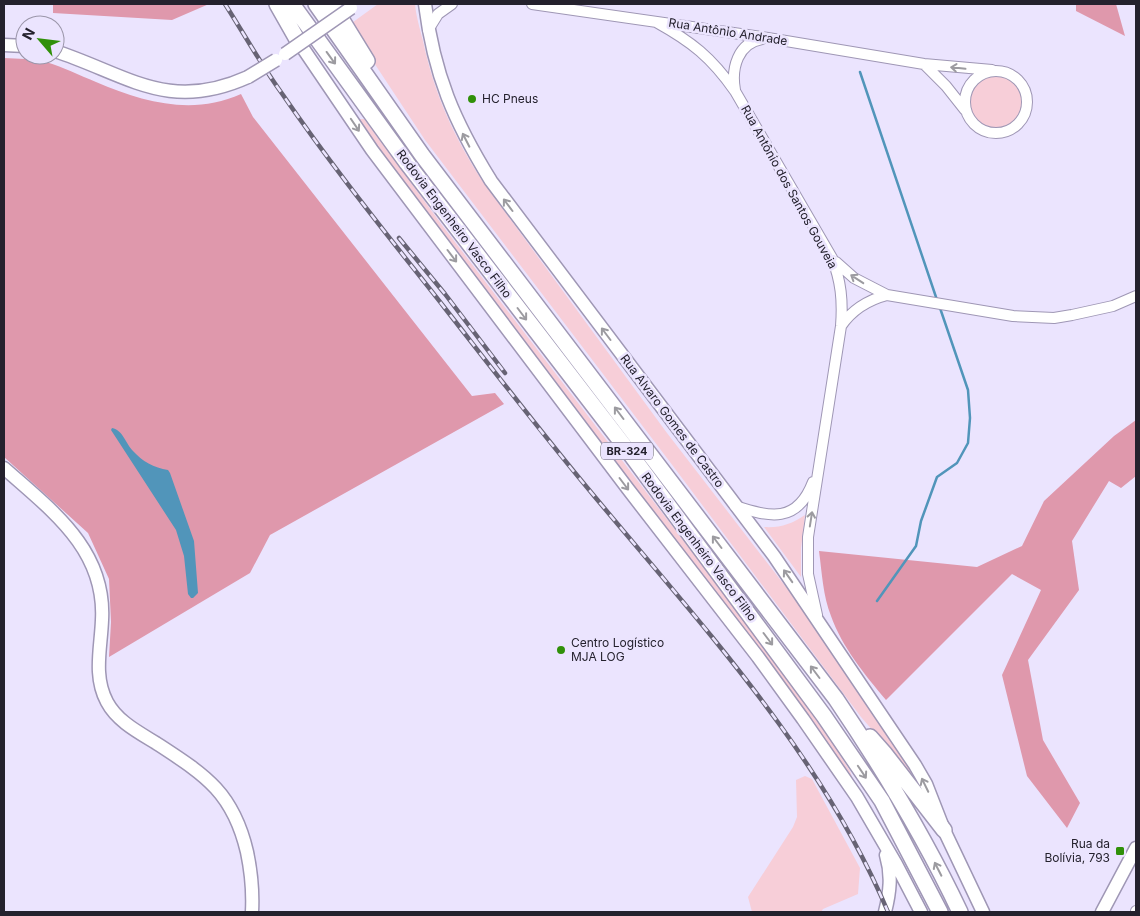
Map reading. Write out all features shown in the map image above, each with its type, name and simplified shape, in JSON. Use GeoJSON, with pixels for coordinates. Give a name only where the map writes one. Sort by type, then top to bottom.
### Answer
{"type":"FeatureCollection","features":[{"type":"Feature","properties":{"kind":"highway"},"geometry":{"type":"LineString","coordinates":[[278,4],[298,41]]}},
{"type":"Feature","properties":{"kind":"highway","name":"Rodovia Engenheiro Vasco Filho"},"geometry":{"type":"LineString","coordinates":[[292,4],[413,170],[626,448],[824,716],[882,801],[940,912]]}},
{"type":"Feature","properties":{"kind":"highway","name":"Rodovia Engenheiro Vasco Filho"},"geometry":{"type":"LineString","coordinates":[[316,4],[422,155],[836,699],[893,789],[932,857],[960,912]]}},
{"type":"Feature","properties":{"kind":"highway"},"geometry":{"type":"LineString","coordinates":[[332,4],[405,123],[422,155]]}},
{"type":"Feature","properties":{"kind":"highway"},"geometry":{"type":"LineString","coordinates":[[836,699],[885,754],[944,830]]}},
{"type":"Feature","properties":{"kind":"main road","name":"Rua Alvaro Gomes de Castro"},"geometry":{"type":"LineString","coordinates":[[424,4],[428,30],[441,83],[467,143],[491,182],[774,556],[915,765],[926,784],[944,830]]}},
{"type":"Feature","properties":{"kind":"main road"},"geometry":{"type":"LineString","coordinates":[[65,55],[139,85],[183,92],[211,89],[235,83],[248,77],[281,57],[354,6]]}},
{"type":"Feature","properties":{"kind":"main road"},"geometry":{"type":"LineString","coordinates":[[298,41],[378,158],[769,672],[834,762],[896,864],[921,912]]}},
{"type":"Feature","properties":{"kind":"main road"},"geometry":{"type":"LineString","coordinates":[[4,468],[68,528],[94,566],[101,593],[102,606],[98,658],[99,676],[102,690],[108,703],[117,716],[128,725],[192,767],[220,792],[230,806],[242,830],[248,858],[251,876],[252,912]]}},
{"type":"Feature","properties":{"kind":"main road"},"geometry":{"type":"LineString","coordinates":[[870,821],[883,847],[890,870],[890,887],[885,912]]}},
{"type":"Feature","properties":{"kind":"main road"},"geometry":{"type":"LineString","coordinates":[[944,830],[983,912]]}},
{"type":"Feature","properties":{"kind":"main road"},"geometry":{"type":"LineString","coordinates":[[1105,908],[1136,848]]}},
{"type":"Feature","properties":{"kind":"street"},"geometry":{"type":"LineString","coordinates":[[428,30],[438,14],[452,4]]}},
{"type":"Feature","properties":{"kind":"street","name":"Rua Antônio Andrade"},"geometry":{"type":"LineString","coordinates":[[532,4],[768,38],[924,64],[992,70]]}},
{"type":"Feature","properties":{"kind":"street","name":"Rua Antônio dos Santos Gouveia"},"geometry":{"type":"LineString","coordinates":[[656,22],[701,50],[714,62],[735,91],[832,258],[838,274],[842,292],[841,326],[808,537],[807,558],[811,591],[818,619]]}},
{"type":"Feature","properties":{"kind":"street","name":"Rua Antônio dos Santos Gouveia"},"geometry":{"type":"LineString","coordinates":[[735,91],[733,73],[738,56],[750,43],[768,38]]}},
{"type":"Feature","properties":{"kind":"street"},"geometry":{"type":"LineString","coordinates":[[924,64],[946,86],[972,122],[980,129],[990,133],[1001,133],[1011,129],[1020,122],[1028,102],[1026,92],[1021,82],[1013,75],[1003,71],[992,70],[982,73],[969,85],[964,102],[967,113]]}},
{"type":"Feature","properties":{"kind":"street"},"geometry":{"type":"LineString","coordinates":[[832,258],[854,278],[886,295],[1013,316],[1054,318],[1113,306],[1136,296]]}},
{"type":"Feature","properties":{"kind":"street"},"geometry":{"type":"LineString","coordinates":[[841,326],[846,319],[863,305],[886,295]]}},
{"type":"Feature","properties":{"kind":"street","name":"Rua Antônio dos Santos Gouveia"},"geometry":{"type":"LineString","coordinates":[[735,506],[771,516],[788,512],[795,508],[806,496],[820,462]]}},
{"type":"Feature","properties":{"kind":"shaded area"},"geometry":{"type":"Polygon","coordinates":[[[53,4],[209,4],[172,20],[53,13],[53,4]]]}},
{"type":"Feature","properties":{"kind":"shaded area"},"geometry":{"type":"Polygon","coordinates":[[[378,4],[415,4],[428,61],[439,97],[454,131],[483,182],[667,433],[799,604],[831,649],[920,785],[861,717],[425,140],[349,25],[378,4]]]}},
{"type":"Feature","properties":{"kind":"shaded area"},"geometry":{"type":"Polygon","coordinates":[[[1076,4],[1116,4],[1125,36],[1076,11],[1076,4]]]}},
{"type":"Feature","properties":{"kind":"shaded area"},"geometry":{"type":"Polygon","coordinates":[[[302,34],[358,119],[364,119],[442,225],[774,659],[831,741],[850,771],[856,788],[647,503],[382,156],[299,35],[302,34]]]}},
{"type":"Feature","properties":{"kind":"shaded area"},"geometry":{"type":"Polygon","coordinates":[[[4,58],[15,58],[15,65],[54,65],[114,89],[168,104],[204,104],[223,101],[241,94],[253,117],[472,396],[495,393],[504,404],[270,535],[250,573],[109,657],[111,622],[109,579],[88,533],[4,457],[4,58]]]}},
{"type":"Feature","properties":{"kind":"shaded area"},"geometry":{"type":"Polygon","coordinates":[[[991,76],[1001,76],[1015,83],[1022,97],[1022,107],[1015,121],[1001,128],[991,128],[981,124],[974,117],[970,107],[970,97],[974,87],[981,80],[991,76]]]}},
{"type":"Feature","properties":{"kind":"shaded area"},"geometry":{"type":"Polygon","coordinates":[[[1136,420],[1136,476],[1121,488],[1109,481],[1072,541],[1079,590],[1028,660],[1043,740],[1080,803],[1067,828],[1027,776],[1002,675],[1041,590],[1012,574],[886,700],[870,681],[841,639],[826,600],[819,551],[977,567],[1022,546],[1044,501],[1114,436],[1136,420]]]}},
{"type":"Feature","properties":{"kind":"shaded area"},"geometry":{"type":"Polygon","coordinates":[[[805,515],[801,548],[801,577],[764,527],[786,525],[805,515]]]}},
{"type":"Feature","properties":{"kind":"shaded area"},"geometry":{"type":"Polygon","coordinates":[[[805,776],[812,779],[860,868],[858,894],[823,909],[821,912],[752,912],[748,897],[793,827],[797,817],[796,780],[805,776]]]}},
{"type":"Feature","properties":{"kind":"water"},"geometry":{"type":"Polygon","coordinates":[[[112,428],[119,431],[140,458],[153,466],[168,470],[170,473],[194,541],[198,593],[193,598],[188,594],[184,556],[176,530],[111,430],[112,428]]]}},
{"type":"Feature","properties":{"kind":"waterway"},"geometry":{"type":"LineString","coordinates":[[860,72],[937,300]]}},
{"type":"Feature","properties":{"kind":"waterway"},"geometry":{"type":"LineString","coordinates":[[877,601],[916,546],[921,521],[937,477],[957,463],[968,443],[970,418],[968,390],[940,308]]}},
{"type":"Feature","properties":{"kind":"railway"},"geometry":{"type":"LineString","coordinates":[[225,4],[275,84],[362,202],[556,450],[718,644],[795,746],[830,799],[861,854],[888,912]]}},
{"type":"Feature","properties":{"kind":"railway"},"geometry":{"type":"LineString","coordinates":[[399,238],[445,294],[505,373]]}},
{"type":"Feature","properties":{"kind":"place","name":"HC Pneus"},"geometry":{"type":"Point","coordinates":[472,99]}},
{"type":"Feature","properties":{"kind":"place","name":"Centro Logístico MJA LOG"},"geometry":{"type":"Point","coordinates":[561,650]}},
{"type":"Feature","properties":{"kind":"place","name":"Rua da Bolívia, 793"},"geometry":{"type":"Point","coordinates":[1120,851]}}]}
